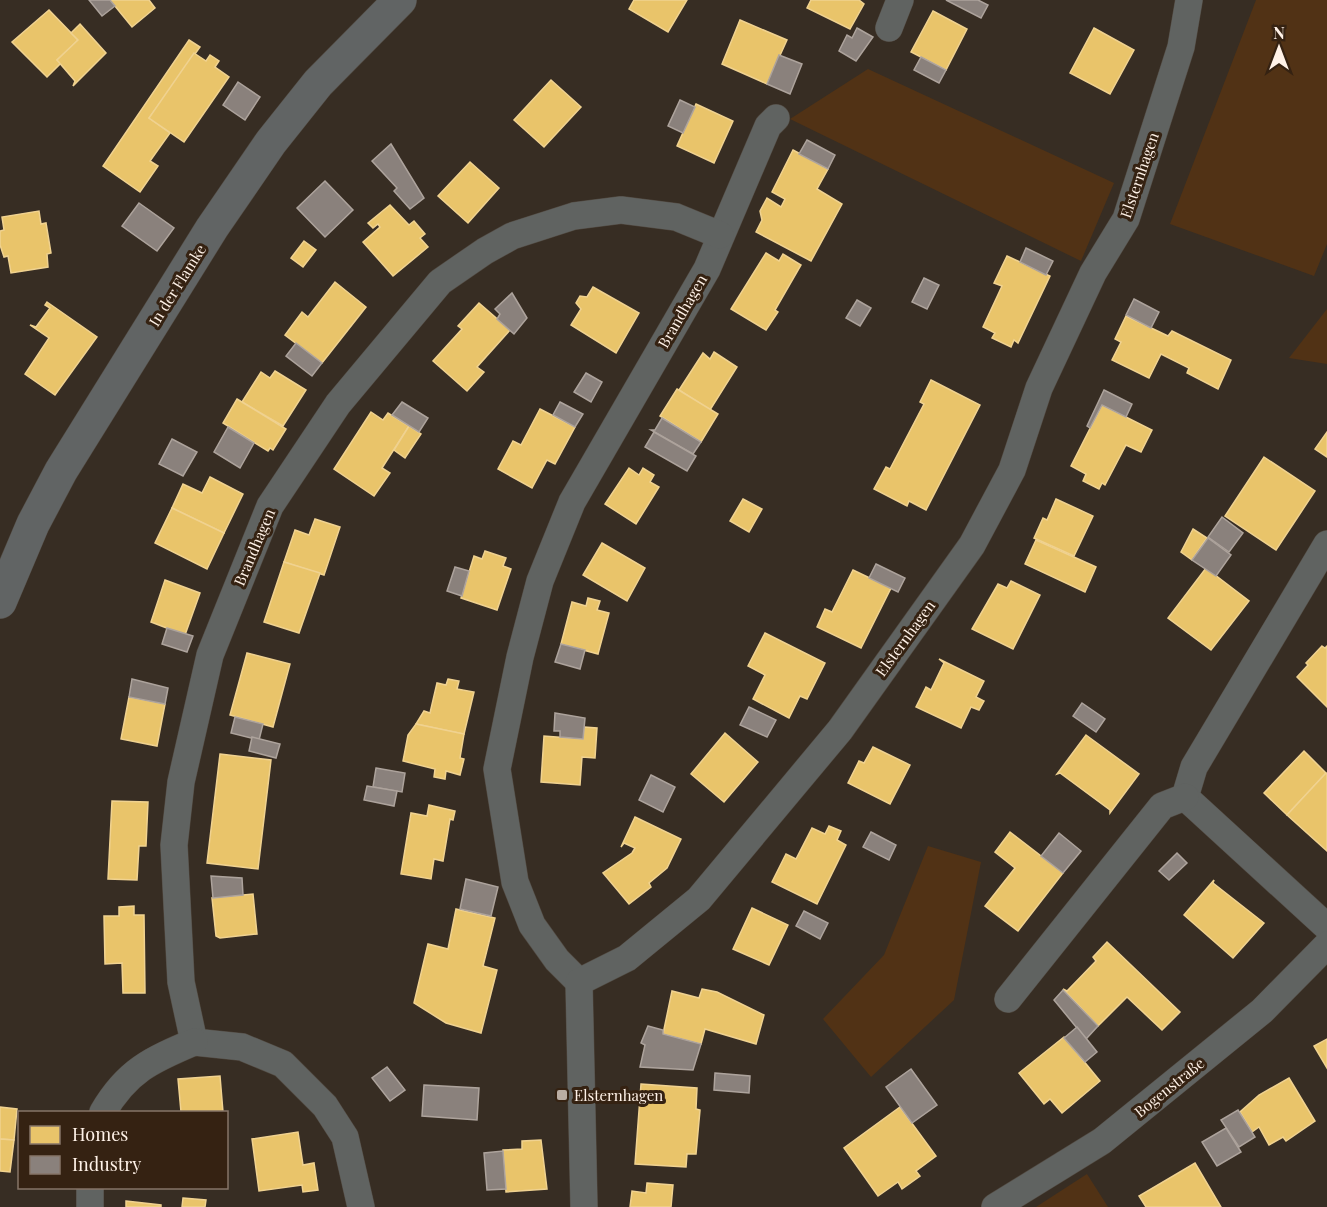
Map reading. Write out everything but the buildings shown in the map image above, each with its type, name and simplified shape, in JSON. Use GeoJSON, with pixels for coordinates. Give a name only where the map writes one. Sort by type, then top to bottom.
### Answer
{"type":"FeatureCollection","features":[{"type":"Feature","properties":{"kind":"main road","name":"In der Flamke"},"geometry":{"type":"LineString","coordinates":[[0,602],[7,562],[33,524],[61,471],[206,238],[271,142],[318,83],[400,0]]}},
{"type":"Feature","properties":{"kind":"street"},"geometry":{"type":"LineString","coordinates":[[889,28],[900,0]]}},
{"type":"Feature","properties":{"kind":"street","name":"Elsternhagen"},"geometry":{"type":"LineString","coordinates":[[579,982],[627,958],[699,899],[840,730],[972,545],[1012,470],[1039,388],[1094,273],[1126,219],[1181,48],[1189,0]]}},
{"type":"Feature","properties":{"kind":"street","name":"Brandhagen"},"geometry":{"type":"LineString","coordinates":[[579,982],[557,960],[532,925],[515,882],[497,769],[505,725],[540,581],[572,502],[702,278],[768,126],[776,118]]}},
{"type":"Feature","properties":{"kind":"street","name":"Brandhagen"},"geometry":{"type":"LineString","coordinates":[[194,1042],[181,982],[174,845],[181,782],[210,655],[270,506],[338,404],[440,282],[485,251],[512,236],[574,216],[621,210],[676,217],[720,235]]}},
{"type":"Feature","properties":{"kind":"street"},"geometry":{"type":"LineString","coordinates":[[1008,999],[1162,807],[1185,797],[1194,767],[1327,544]]}},
{"type":"Feature","properties":{"kind":"street"},"geometry":{"type":"LineString","coordinates":[[1185,797],[1327,927]]}},
{"type":"Feature","properties":{"kind":"street","name":"Bogenstraße"},"geometry":{"type":"LineString","coordinates":[[994,1207],[1102,1141],[1262,1011],[1327,945]]}},
{"type":"Feature","properties":{"kind":"street"},"geometry":{"type":"LineString","coordinates":[[579,982],[584,1207]]}},
{"type":"Feature","properties":{"kind":"street"},"geometry":{"type":"LineString","coordinates":[[104,1111],[117,1088],[151,1060],[194,1042],[242,1047],[283,1064],[325,1106],[345,1137],[360,1207]]}},
{"type":"Feature","properties":{"kind":"street"},"geometry":{"type":"LineString","coordinates":[[90,1189],[90,1207]]}},
{"type":"Feature","properties":{"kind":"shaded area"},"geometry":{"type":"Polygon","coordinates":[[[1256,0],[1327,0],[1327,244],[1314,276],[1170,224],[1256,0]]]}},
{"type":"Feature","properties":{"kind":"shaded area"},"geometry":{"type":"Polygon","coordinates":[[[868,69],[1114,183],[1081,261],[790,119],[868,69]]]}},
{"type":"Feature","properties":{"kind":"shaded area"},"geometry":{"type":"Polygon","coordinates":[[[1327,309],[1327,364],[1289,358],[1327,309]]]}},
{"type":"Feature","properties":{"kind":"shaded area"},"geometry":{"type":"Polygon","coordinates":[[[928,846],[981,862],[954,1000],[871,1077],[823,1019],[884,955],[928,846]]]}},
{"type":"Feature","properties":{"kind":"shaded area"},"geometry":{"type":"Polygon","coordinates":[[[1087,1174],[1108,1207],[1036,1207],[1087,1174]]]}},
{"type":"Feature","properties":{"kind":"place","name":"Elsternhagen"},"geometry":{"type":"Point","coordinates":[562,1095]}}]}
